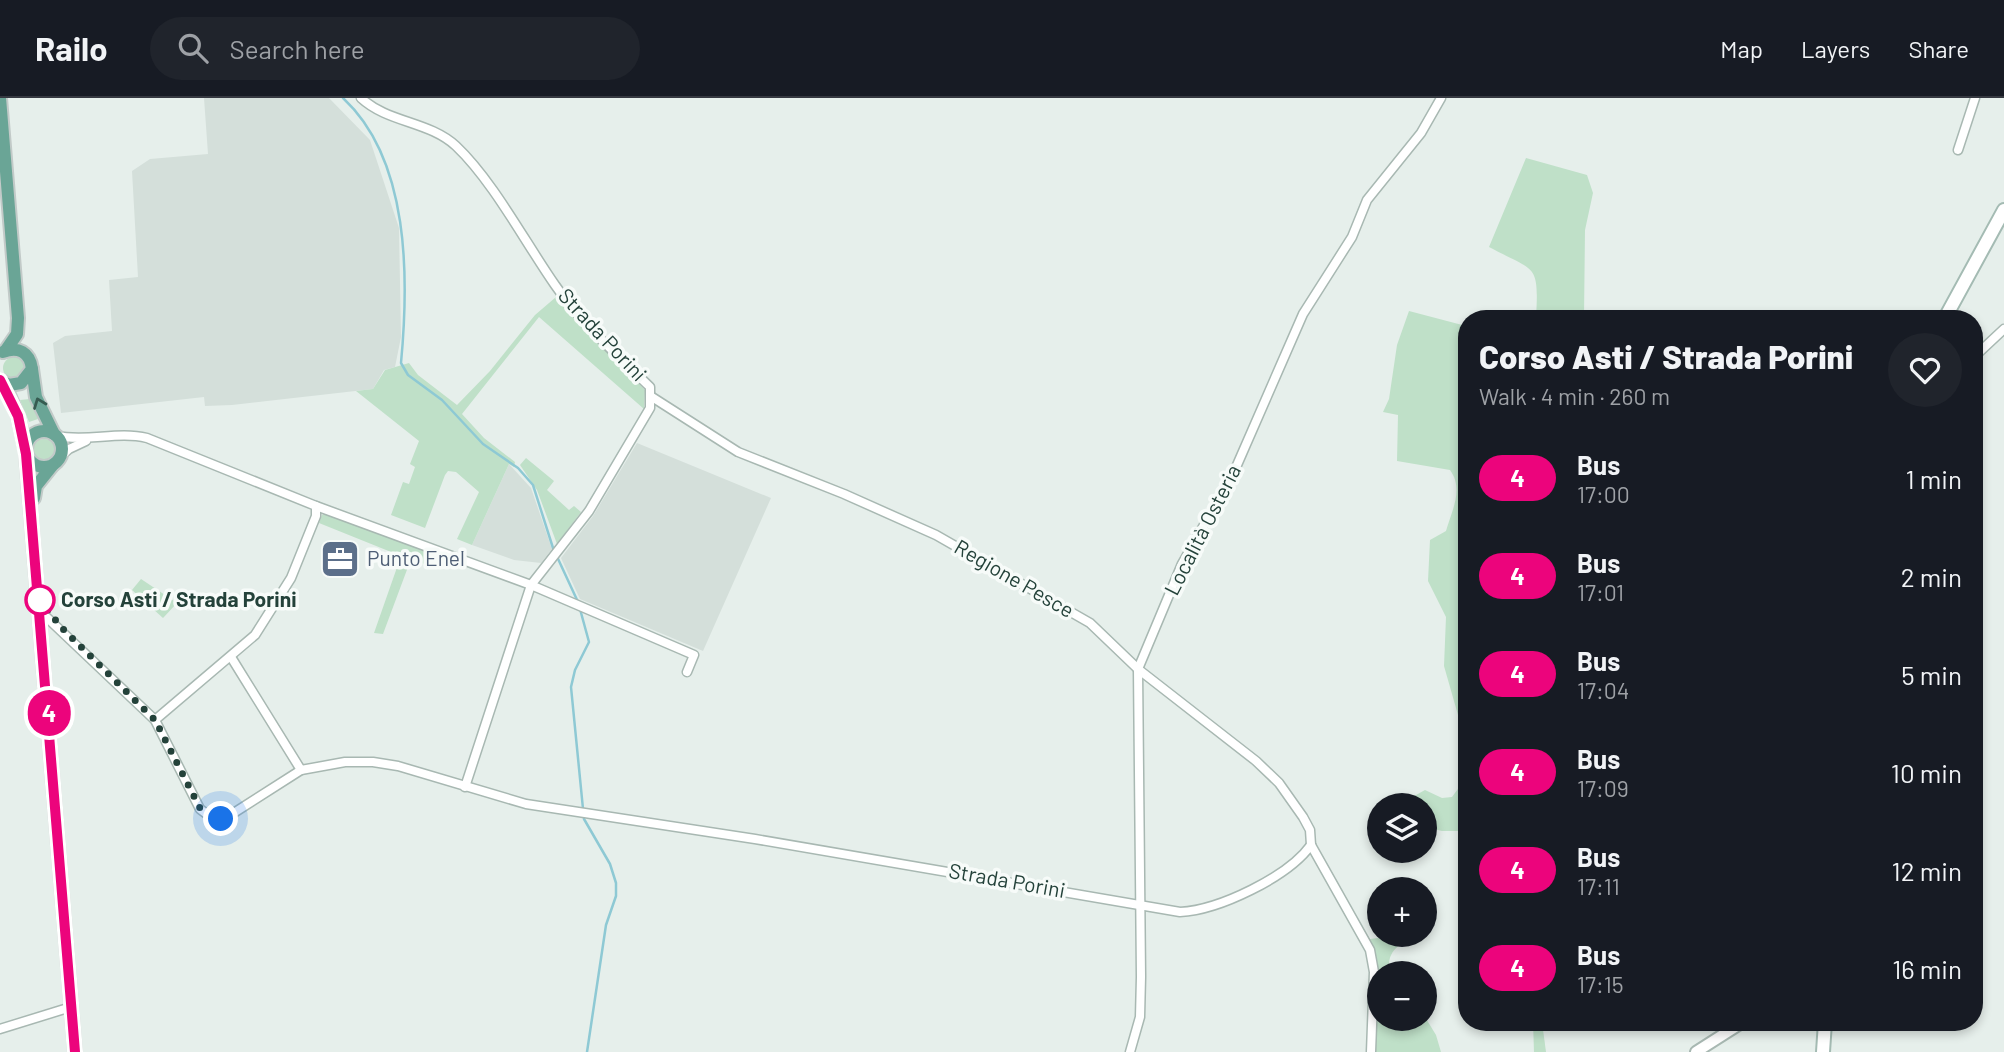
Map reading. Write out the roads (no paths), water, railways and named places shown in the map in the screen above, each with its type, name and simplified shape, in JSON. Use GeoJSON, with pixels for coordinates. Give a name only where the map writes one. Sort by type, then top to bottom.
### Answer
{"type":"FeatureCollection","features":[{"type":"Feature","properties":{"kind":"main road"},"geometry":{"type":"LineString","coordinates":[[0,98],[18,318],[17,334],[2,353]]}},
{"type":"Feature","properties":{"kind":"main road"},"geometry":{"type":"LineString","coordinates":[[1949,310],[2004,210]]}},
{"type":"Feature","properties":{"kind":"main road"},"geometry":{"type":"LineString","coordinates":[[18,318],[36,397],[62,446],[56,461],[36,486],[32,513]]}},
{"type":"Feature","properties":{"kind":"main road"},"geometry":{"type":"LineString","coordinates":[[2,353],[18,349],[30,363]]}},
{"type":"Feature","properties":{"kind":"main road"},"geometry":{"type":"LineString","coordinates":[[2,381],[21,383],[30,363]]}},
{"type":"Feature","properties":{"kind":"main road"},"geometry":{"type":"LineString","coordinates":[[2,381],[18,416],[26,451],[75,1052]]}},
{"type":"Feature","properties":{"kind":"main road"},"geometry":{"type":"LineString","coordinates":[[26,451],[33,434],[44,430],[55,435]]}},
{"type":"Feature","properties":{"kind":"main road"},"geometry":{"type":"LineString","coordinates":[[26,451],[34,464],[56,461]]}},
{"type":"Feature","properties":{"kind":"main road"},"geometry":{"type":"LineString","coordinates":[[1823,1052],[1824,1031]]}},
{"type":"Feature","properties":{"kind":"street","name":"Strada Porini"},"geometry":{"type":"LineString","coordinates":[[361,98],[386,116],[446,138],[462,152],[533,247],[564,297],[650,387],[652,397],[650,408],[589,511],[531,585],[465,787]]}},
{"type":"Feature","properties":{"kind":"street","name":"Località Osteria"},"geometry":{"type":"LineString","coordinates":[[1130,1052],[1140,1017],[1138,669],[1182,564],[1234,472],[1303,314],[1352,237],[1367,200],[1422,133],[1441,98]]}},
{"type":"Feature","properties":{"kind":"street"},"geometry":{"type":"LineString","coordinates":[[1958,150],[1975,98]]}},
{"type":"Feature","properties":{"kind":"street"},"geometry":{"type":"LineString","coordinates":[[1983,349],[2004,329]]}},
{"type":"Feature","properties":{"kind":"street"},"geometry":{"type":"LineString","coordinates":[[1993,340],[2004,335]]}},
{"type":"Feature","properties":{"kind":"street","name":"Regione Pesce"},"geometry":{"type":"LineString","coordinates":[[652,397],[738,452],[844,494],[972,554],[1090,623],[1138,669],[1256,761],[1279,783],[1310,830],[1311,845]]}},
{"type":"Feature","properties":{"kind":"street"},"geometry":{"type":"LineString","coordinates":[[55,435],[89,440],[133,436],[147,438],[316,506],[531,585],[694,655],[687,672]]}},
{"type":"Feature","properties":{"kind":"street"},"geometry":{"type":"LineString","coordinates":[[56,461],[69,449],[89,440]]}},
{"type":"Feature","properties":{"kind":"street"},"geometry":{"type":"LineString","coordinates":[[155,720],[255,635],[290,578],[316,516],[316,506]]}},
{"type":"Feature","properties":{"kind":"street","name":"Strada Porini"},"geometry":{"type":"LineString","coordinates":[[41,612],[155,720],[200,808],[212,818],[229,816],[301,770],[345,762],[373,762],[398,766],[526,804],[1139,903],[1180,912],[1199,911],[1282,873],[1292,867],[1311,845]]}},
{"type":"Feature","properties":{"kind":"street"},"geometry":{"type":"LineString","coordinates":[[231,657],[301,770]]}},
{"type":"Feature","properties":{"kind":"street"},"geometry":{"type":"LineString","coordinates":[[1311,845],[1370,950],[1374,972],[1371,1052]]}},
{"type":"Feature","properties":{"kind":"street"},"geometry":{"type":"LineString","coordinates":[[0,1029],[71,1007]]}},
{"type":"Feature","properties":{"kind":"street"},"geometry":{"type":"LineString","coordinates":[[1696,1052],[1729,1031]]}},
{"type":"Feature","properties":{"kind":"waterway"},"geometry":{"type":"LineString","coordinates":[[343,98],[365,124],[381,154],[393,187],[404,258],[401,363],[408,375],[442,400],[483,444],[518,468],[533,485],[553,548],[578,602]]}},
{"type":"Feature","properties":{"kind":"waterway"},"geometry":{"type":"LineString","coordinates":[[580,609],[589,642],[575,670],[571,687],[584,819],[610,864],[616,883],[616,896],[606,925],[587,1052]]}},
{"type":"Feature","properties":{"kind":"place","name":"Punto Enel"},"geometry":{"type":"Point","coordinates":[340,559]}},
{"type":"Feature","properties":{"kind":"place","name":"Corso Asti / Strada Porini"},"geometry":{"type":"Point","coordinates":[40,600]}}]}
